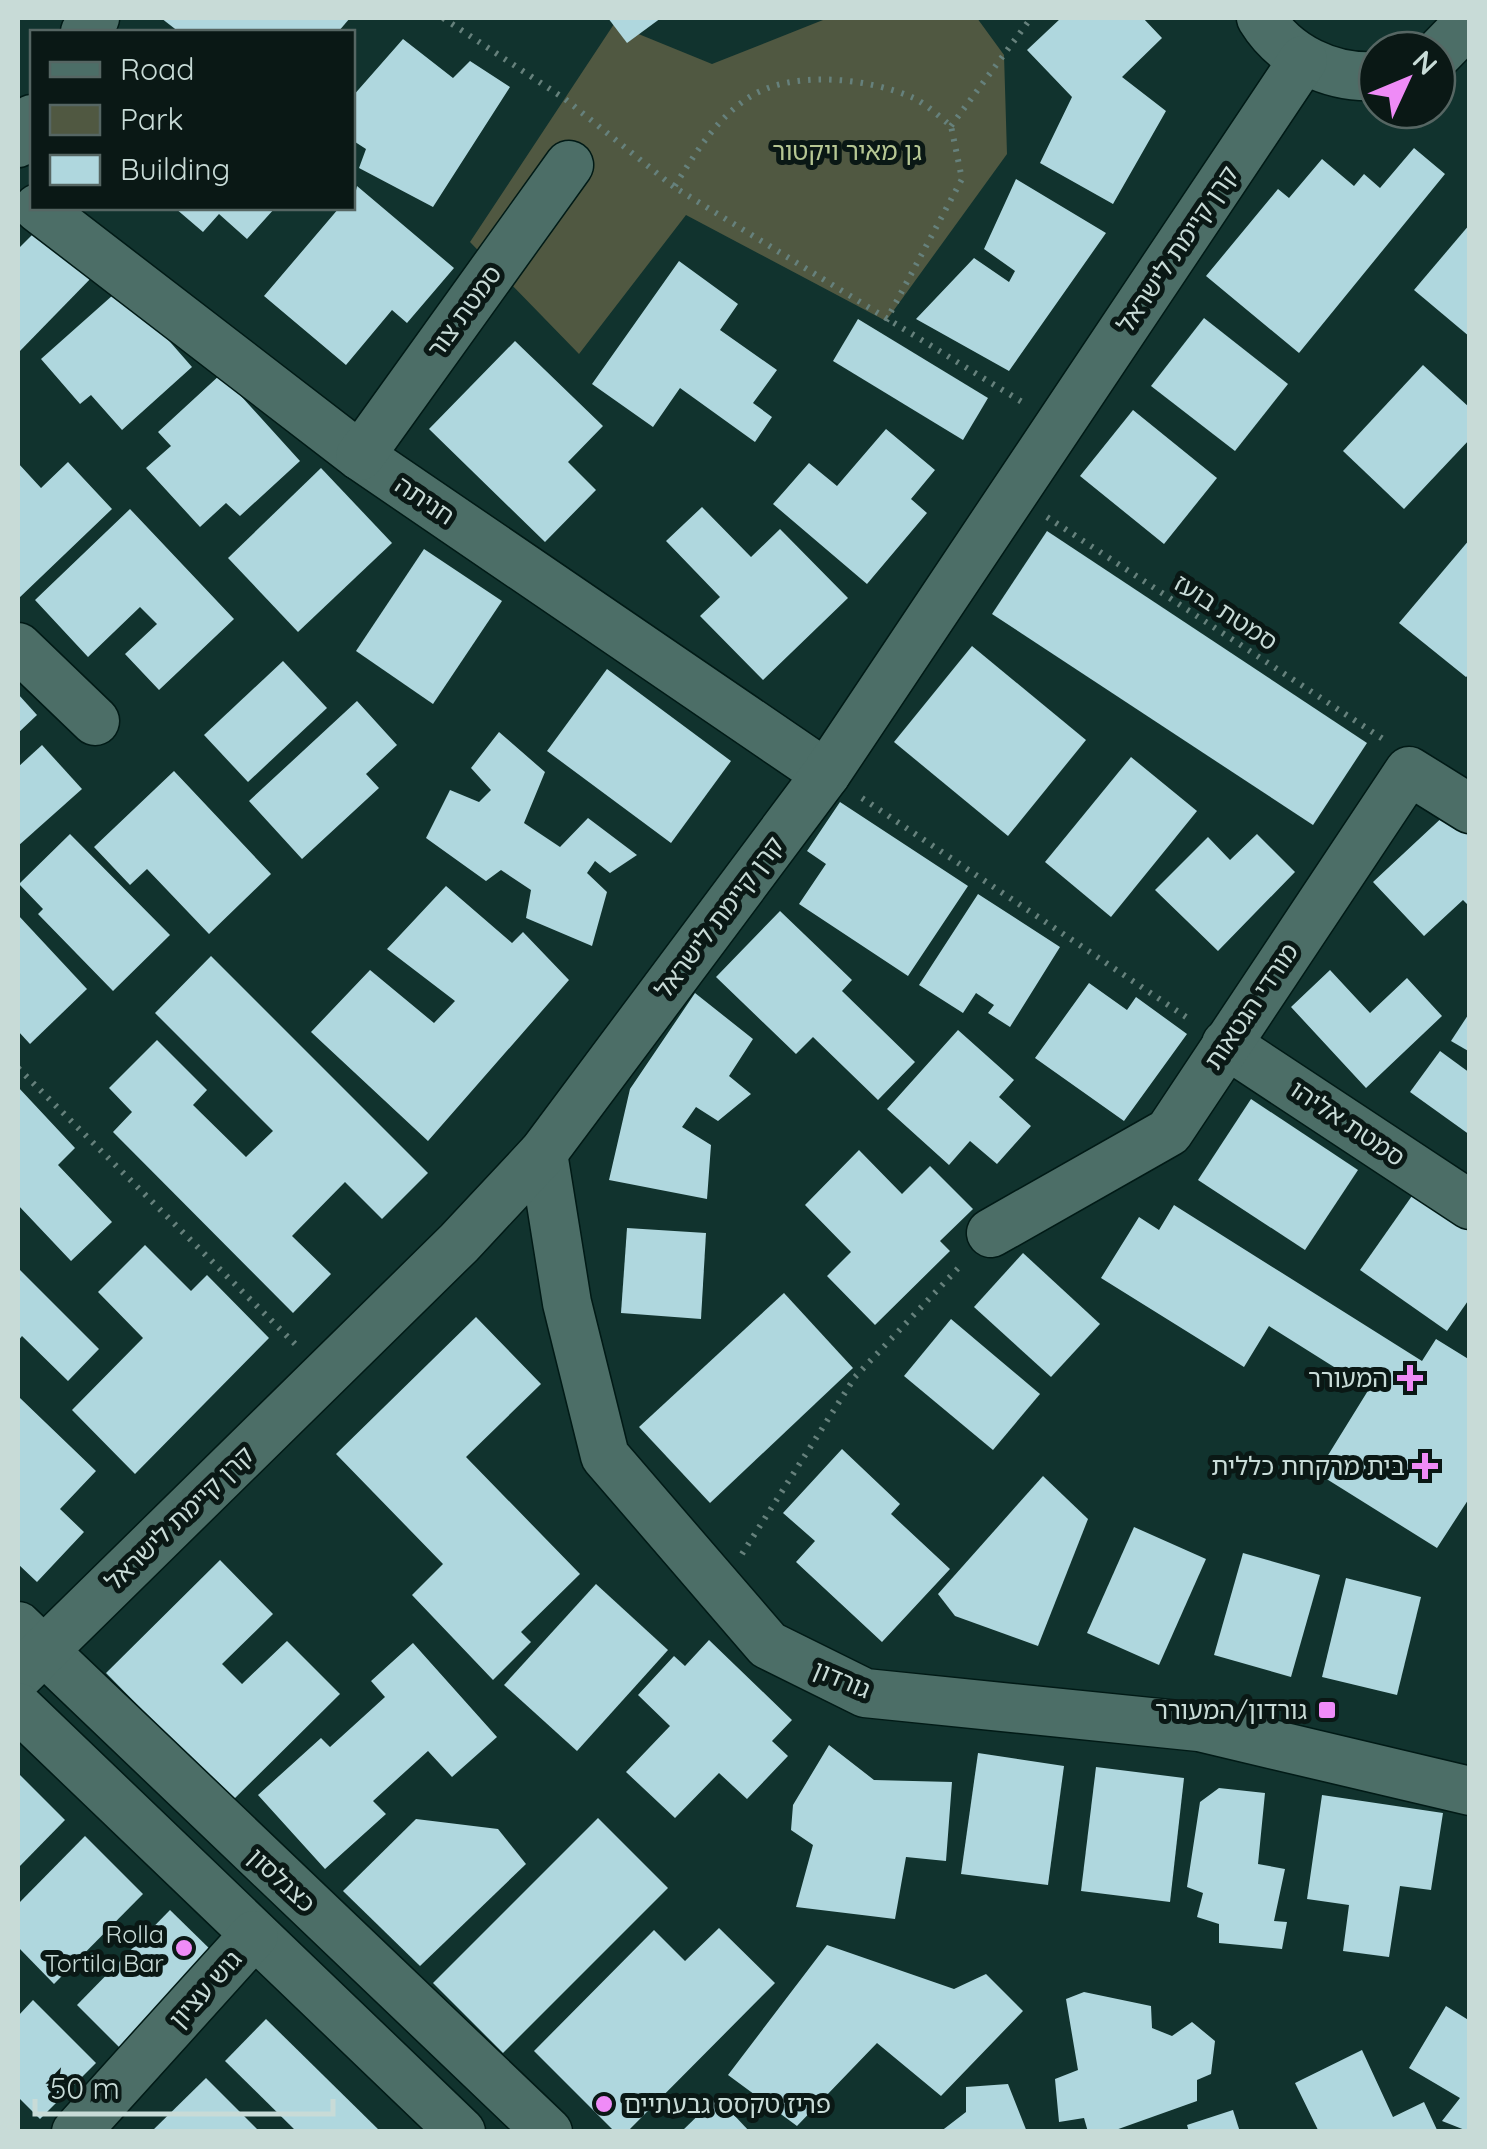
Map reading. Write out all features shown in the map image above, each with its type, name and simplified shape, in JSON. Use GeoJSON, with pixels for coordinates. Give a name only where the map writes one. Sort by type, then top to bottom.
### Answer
{"type":"FeatureCollection","features":[{"type":"Feature","properties":{"kind":"street"},"geometry":{"type":"LineString","coordinates":[[1261,18],[1271,33],[1304,60],[1336,73],[1357,75]]}},
{"type":"Feature","properties":{"kind":"street","name":"קרן קיימת לישראל"},"geometry":{"type":"LineString","coordinates":[[26,1651],[325,1374],[544,1153],[826,774],[1304,60]]}},
{"type":"Feature","properties":{"kind":"street","name":"סמטת צור"},"geometry":{"type":"LineString","coordinates":[[360,456],[569,165]]}},
{"type":"Feature","properties":{"kind":"street","name":"חניתה"},"geometry":{"type":"LineString","coordinates":[[41,210],[360,456],[826,774]]}},
{"type":"Feature","properties":{"kind":"street"},"geometry":{"type":"LineString","coordinates":[[18,647],[95,721]]}},
{"type":"Feature","properties":{"kind":"street"},"geometry":{"type":"LineString","coordinates":[[1409,771],[1470,809]]}},
{"type":"Feature","properties":{"kind":"street","name":"מורדי הגטאות"},"geometry":{"type":"LineString","coordinates":[[991,1233],[1169,1132],[1409,771]]}},
{"type":"Feature","properties":{"kind":"street","name":"סמטת אליהו"},"geometry":{"type":"LineString","coordinates":[[1226,1044],[1470,1205]]}},
{"type":"Feature","properties":{"kind":"street","name":"גורדון"},"geometry":{"type":"LineString","coordinates":[[544,1153],[566,1303],[604,1456],[768,1645],[865,1693],[1199,1727],[1470,1792]]}},
{"type":"Feature","properties":{"kind":"street","name":"כצנלסון"},"geometry":{"type":"LineString","coordinates":[[26,1651],[548,2132]]}},
{"type":"Feature","properties":{"kind":"street"},"geometry":{"type":"LineString","coordinates":[[18,1706],[462,2132]]}},
{"type":"Feature","properties":{"kind":"street","name":"גוש עציון"},"geometry":{"type":"LineString","coordinates":[[76,2132],[254,1935]]}},
{"type":"Feature","properties":{"kind":"path"},"geometry":{"type":"LineString","coordinates":[[444,18],[565,99],[674,187],[886,322],[1060,424]]}},
{"type":"Feature","properties":{"kind":"path"},"geometry":{"type":"LineString","coordinates":[[951,126],[1031,18]]}},
{"type":"Feature","properties":{"kind":"path"},"geometry":{"type":"LineString","coordinates":[[674,187],[706,137],[750,96],[804,80],[866,85],[915,99],[951,126],[962,180],[886,322]]}},
{"type":"Feature","properties":{"kind":"path","name":"סמטת בועז"},"geometry":{"type":"LineString","coordinates":[[1013,495],[1384,740],[1409,771]]}},
{"type":"Feature","properties":{"kind":"path"},"geometry":{"type":"LineString","coordinates":[[826,774],[1226,1044]]}},
{"type":"Feature","properties":{"kind":"path"},"geometry":{"type":"LineString","coordinates":[[18,1068],[325,1374]]}},
{"type":"Feature","properties":{"kind":"path"},"geometry":{"type":"LineString","coordinates":[[720,1590],[855,1377],[991,1233]]}},
{"type":"Feature","properties":{"kind":"green space","name":"גן מאיר ויקטור"},"geometry":{"type":"Polygon","coordinates":[[[828,18],[977,18],[1004,55],[1007,154],[886,321],[686,215],[579,354],[470,242],[614,24],[712,64],[828,18]]]}},
{"type":"Feature","properties":{"kind":"building"},"geometry":{"type":"Polygon","coordinates":[[[161,18],[350,18],[340,30],[176,30],[161,18]]]}},
{"type":"Feature","properties":{"kind":"building"},"geometry":{"type":"Polygon","coordinates":[[[608,18],[661,18],[627,43],[608,18]]]}},
{"type":"Feature","properties":{"kind":"building"},"geometry":{"type":"Polygon","coordinates":[[[1061,18],[1143,18],[1162,38],[1122,77],[1166,111],[1113,204],[1040,163],[1072,97],[1027,50],[1061,18]]]}},
{"type":"Feature","properties":{"kind":"building"},"geometry":{"type":"Polygon","coordinates":[[[403,39],[453,78],[470,61],[510,87],[433,207],[359,168],[366,149],[355,142],[355,94],[403,39]]]}},
{"type":"Feature","properties":{"kind":"building"},"geometry":{"type":"Polygon","coordinates":[[[1414,148],[1445,174],[1299,353],[1206,276],[1278,189],[1289,198],[1322,159],[1354,186],[1364,174],[1380,188],[1414,148]]]}},
{"type":"Feature","properties":{"kind":"building"},"geometry":{"type":"Polygon","coordinates":[[[1016,179],[1106,233],[1009,371],[916,319],[974,258],[1009,282],[1015,271],[984,249],[1016,179]]]}},
{"type":"Feature","properties":{"kind":"building"},"geometry":{"type":"Polygon","coordinates":[[[357,186],[454,268],[407,323],[392,310],[346,365],[264,296],[337,210],[355,210],[357,186]]]}},
{"type":"Feature","properties":{"kind":"building"},"geometry":{"type":"Polygon","coordinates":[[[177,210],[273,210],[247,239],[219,214],[203,232],[177,210]]]}},
{"type":"Feature","properties":{"kind":"building"},"geometry":{"type":"Polygon","coordinates":[[[44,223],[95,274],[18,353],[18,249],[44,223]]]}},
{"type":"Feature","properties":{"kind":"building"},"geometry":{"type":"Polygon","coordinates":[[[1470,224],[1470,337],[1414,290],[1470,224]]]}},
{"type":"Feature","properties":{"kind":"building"},"geometry":{"type":"Polygon","coordinates":[[[679,261],[738,304],[720,330],[777,370],[753,403],[772,417],[755,442],[680,388],[653,427],[592,384],[679,261]]]}},
{"type":"Feature","properties":{"kind":"building"},"geometry":{"type":"Polygon","coordinates":[[[122,287],[192,367],[122,430],[91,395],[80,404],[41,359],[122,287]]]}},
{"type":"Feature","properties":{"kind":"building"},"geometry":{"type":"Polygon","coordinates":[[[1204,318],[1288,384],[1235,451],[1151,386],[1204,318]]]}},
{"type":"Feature","properties":{"kind":"building"},"geometry":{"type":"Polygon","coordinates":[[[858,319],[988,398],[963,440],[833,361],[858,319]]]}},
{"type":"Feature","properties":{"kind":"building"},"geometry":{"type":"Polygon","coordinates":[[[515,341],[603,426],[568,462],[596,490],[545,542],[429,429],[515,341]]]}},
{"type":"Feature","properties":{"kind":"building"},"geometry":{"type":"Polygon","coordinates":[[[1423,365],[1470,408],[1470,439],[1404,509],[1343,451],[1423,365]]]}},
{"type":"Feature","properties":{"kind":"building"},"geometry":{"type":"Polygon","coordinates":[[[221,374],[300,461],[240,516],[226,503],[200,527],[146,468],[171,446],[158,432],[221,374]]]}},
{"type":"Feature","properties":{"kind":"building"},"geometry":{"type":"Polygon","coordinates":[[[1133,410],[1217,478],[1164,544],[1080,476],[1133,410]]]}},
{"type":"Feature","properties":{"kind":"building"},"geometry":{"type":"Polygon","coordinates":[[[886,429],[935,470],[911,499],[927,513],[867,584],[773,504],[809,463],[837,486],[886,429]]]}},
{"type":"Feature","properties":{"kind":"building"},"geometry":{"type":"Polygon","coordinates":[[[68,462],[112,509],[18,599],[18,463],[41,488],[68,462]]]}},
{"type":"Feature","properties":{"kind":"building"},"geometry":{"type":"Polygon","coordinates":[[[321,468],[392,543],[298,632],[228,558],[321,468]]]}},
{"type":"Feature","properties":{"kind":"building"},"geometry":{"type":"Polygon","coordinates":[[[702,507],[751,557],[780,529],[848,598],[763,680],[700,616],[720,597],[666,541],[702,507]]]}},
{"type":"Feature","properties":{"kind":"building"},"geometry":{"type":"Polygon","coordinates":[[[130,509],[234,619],[159,690],[125,654],[157,624],[140,607],[88,657],[35,600],[130,509]]]}},
{"type":"Feature","properties":{"kind":"building"},"geometry":{"type":"Polygon","coordinates":[[[1047,531],[1367,743],[1313,825],[992,614],[1047,531]]]}},
{"type":"Feature","properties":{"kind":"building"},"geometry":{"type":"Polygon","coordinates":[[[1470,539],[1470,674],[1466,677],[1399,623],[1470,539]]]}},
{"type":"Feature","properties":{"kind":"building"},"geometry":{"type":"Polygon","coordinates":[[[424,549],[502,601],[433,704],[356,651],[424,549]]]}},
{"type":"Feature","properties":{"kind":"building"},"geometry":{"type":"Polygon","coordinates":[[[972,646],[1086,740],[1008,836],[894,742],[972,646]]]}},
{"type":"Feature","properties":{"kind":"building"},"geometry":{"type":"Polygon","coordinates":[[[283,661],[327,708],[248,782],[204,735],[283,661]]]}},
{"type":"Feature","properties":{"kind":"building"},"geometry":{"type":"Polygon","coordinates":[[[607,669],[731,761],[671,843],[547,751],[607,669]]]}},
{"type":"Feature","properties":{"kind":"building"},"geometry":{"type":"Polygon","coordinates":[[[18,694],[37,715],[18,733],[18,694]]]}},
{"type":"Feature","properties":{"kind":"building"},"geometry":{"type":"Polygon","coordinates":[[[357,701],[397,745],[366,774],[379,788],[302,859],[249,801],[357,701]]]}},
{"type":"Feature","properties":{"kind":"building"},"geometry":{"type":"Polygon","coordinates":[[[499,732],[545,772],[524,823],[560,847],[588,818],[637,855],[610,873],[595,861],[587,873],[607,892],[592,946],[526,918],[531,890],[501,870],[486,881],[426,838],[450,790],[479,802],[491,790],[471,768],[499,732]]]}},
{"type":"Feature","properties":{"kind":"building"},"geometry":{"type":"Polygon","coordinates":[[[42,745],[82,789],[18,846],[18,767],[42,745]]]}},
{"type":"Feature","properties":{"kind":"building"},"geometry":{"type":"Polygon","coordinates":[[[1131,757],[1197,811],[1111,917],[1045,862],[1131,757]]]}},
{"type":"Feature","properties":{"kind":"building"},"geometry":{"type":"Polygon","coordinates":[[[174,771],[271,874],[209,934],[147,869],[130,885],[94,847],[174,771]]]}},
{"type":"Feature","properties":{"kind":"building"},"geometry":{"type":"Polygon","coordinates":[[[840,802],[968,886],[908,976],[799,904],[826,864],[807,851],[840,802]]]}},
{"type":"Feature","properties":{"kind":"building"},"geometry":{"type":"Polygon","coordinates":[[[1448,812],[1470,835],[1470,907],[1463,900],[1424,936],[1373,882],[1448,812]]]}},
{"type":"Feature","properties":{"kind":"building"},"geometry":{"type":"Polygon","coordinates":[[[70,834],[170,935],[113,991],[38,914],[43,909],[19,884],[70,834]]]}},
{"type":"Feature","properties":{"kind":"building"},"geometry":{"type":"Polygon","coordinates":[[[1257,834],[1295,872],[1218,951],[1155,890],[1208,837],[1230,860],[1257,834]]]}},
{"type":"Feature","properties":{"kind":"building"},"geometry":{"type":"Polygon","coordinates":[[[446,886],[512,943],[523,932],[569,980],[428,1141],[311,1032],[370,970],[434,1023],[455,1001],[387,949],[446,886]]]}},
{"type":"Feature","properties":{"kind":"building"},"geometry":{"type":"Polygon","coordinates":[[[978,894],[1060,947],[1010,1027],[988,1013],[994,1005],[976,993],[963,1013],[919,985],[978,894]]]}},
{"type":"Feature","properties":{"kind":"building"},"geometry":{"type":"Polygon","coordinates":[[[780,911],[852,980],[842,991],[915,1062],[878,1100],[813,1037],[796,1054],[716,977],[780,911]]]}},
{"type":"Feature","properties":{"kind":"building"},"geometry":{"type":"Polygon","coordinates":[[[18,915],[87,989],[30,1044],[18,1031],[18,915]]]}},
{"type":"Feature","properties":{"kind":"building"},"geometry":{"type":"Polygon","coordinates":[[[211,956],[428,1173],[382,1219],[345,1182],[292,1236],[331,1274],[293,1313],[113,1132],[132,1112],[109,1088],[157,1040],[207,1090],[193,1105],[246,1157],[273,1131],[155,1013],[211,956]]]}},
{"type":"Feature","properties":{"kind":"building"},"geometry":{"type":"Polygon","coordinates":[[[1330,970],[1370,1013],[1407,978],[1442,1016],[1366,1088],[1291,1007],[1330,970]]]}},
{"type":"Feature","properties":{"kind":"building"},"geometry":{"type":"Polygon","coordinates":[[[1089,983],[1127,1010],[1136,997],[1187,1034],[1124,1121],[1035,1058],[1089,983]]]}},
{"type":"Feature","properties":{"kind":"building"},"geometry":{"type":"Polygon","coordinates":[[[695,993],[753,1039],[729,1076],[751,1094],[718,1121],[696,1107],[682,1127],[711,1145],[707,1199],[609,1180],[630,1089],[695,993]]]}},
{"type":"Feature","properties":{"kind":"building"},"geometry":{"type":"Polygon","coordinates":[[[1470,1012],[1470,1052],[1451,1041],[1470,1012]]]}},
{"type":"Feature","properties":{"kind":"building"},"geometry":{"type":"Polygon","coordinates":[[[958,1030],[1014,1080],[999,1097],[1031,1126],[997,1164],[970,1141],[949,1165],[887,1109],[958,1030]]]}},
{"type":"Feature","properties":{"kind":"building"},"geometry":{"type":"Polygon","coordinates":[[[1440,1051],[1470,1073],[1470,1135],[1410,1092],[1440,1051]]]}},
{"type":"Feature","properties":{"kind":"building"},"geometry":{"type":"Polygon","coordinates":[[[18,1087],[75,1148],[58,1165],[112,1222],[71,1261],[18,1205],[18,1087]]]}},
{"type":"Feature","properties":{"kind":"building"},"geometry":{"type":"Polygon","coordinates":[[[1251,1099],[1358,1170],[1305,1250],[1198,1180],[1251,1099]]]}},
{"type":"Feature","properties":{"kind":"building"},"geometry":{"type":"Polygon","coordinates":[[[859,1150],[902,1194],[930,1166],[973,1209],[940,1241],[950,1251],[875,1325],[827,1276],[851,1252],[805,1205],[859,1150]]]}},
{"type":"Feature","properties":{"kind":"building"},"geometry":{"type":"Polygon","coordinates":[[[1414,1193],[1470,1232],[1470,1298],[1447,1331],[1360,1270],[1414,1193]]]}},
{"type":"Feature","properties":{"kind":"building","name":"המעורר"},"geometry":{"type":"Polygon","coordinates":[[[1174,1205],[1422,1361],[1436,1339],[1470,1360],[1470,1497],[1437,1548],[1317,1473],[1369,1389],[1269,1326],[1244,1367],[1101,1278],[1139,1217],[1159,1230],[1174,1205]]]}},
{"type":"Feature","properties":{"kind":"building"},"geometry":{"type":"Polygon","coordinates":[[[627,1228],[706,1233],[701,1319],[621,1313],[627,1228]]]}},
{"type":"Feature","properties":{"kind":"building"},"geometry":{"type":"Polygon","coordinates":[[[145,1245],[191,1291],[207,1275],[269,1338],[135,1474],[72,1410],[143,1338],[98,1292],[145,1245]]]}},
{"type":"Feature","properties":{"kind":"building"},"geometry":{"type":"Polygon","coordinates":[[[1023,1253],[1100,1324],[1051,1377],[974,1307],[1023,1253]]]}},
{"type":"Feature","properties":{"kind":"building"},"geometry":{"type":"Polygon","coordinates":[[[18,1268],[99,1349],[68,1381],[22,1336],[18,1341],[18,1268]]]}},
{"type":"Feature","properties":{"kind":"building"},"geometry":{"type":"Polygon","coordinates":[[[784,1293],[853,1368],[710,1503],[639,1427],[784,1293]]]}},
{"type":"Feature","properties":{"kind":"building"},"geometry":{"type":"Polygon","coordinates":[[[476,1317],[541,1384],[466,1457],[580,1574],[521,1632],[531,1642],[493,1680],[412,1595],[443,1564],[336,1454],[476,1317]]]}},
{"type":"Feature","properties":{"kind":"building"},"geometry":{"type":"Polygon","coordinates":[[[951,1319],[1040,1394],[993,1450],[904,1376],[951,1319]]]}},
{"type":"Feature","properties":{"kind":"building"},"geometry":{"type":"Polygon","coordinates":[[[20,1398],[96,1471],[60,1509],[84,1532],[37,1582],[18,1564],[20,1398]]]}},
{"type":"Feature","properties":{"kind":"building"},"geometry":{"type":"Polygon","coordinates":[[[842,1449],[900,1504],[891,1514],[950,1569],[882,1642],[796,1562],[815,1541],[783,1513],[842,1449]]]}},
{"type":"Feature","properties":{"kind":"building"},"geometry":{"type":"Polygon","coordinates":[[[1043,1476],[1088,1519],[1038,1646],[955,1616],[938,1594],[1043,1476]]]}},
{"type":"Feature","properties":{"kind":"building"},"geometry":{"type":"Polygon","coordinates":[[[1134,1527],[1206,1559],[1159,1665],[1087,1633],[1134,1527]]]}},
{"type":"Feature","properties":{"kind":"building"},"geometry":{"type":"Polygon","coordinates":[[[1243,1553],[1320,1575],[1291,1677],[1214,1655],[1243,1553]]]}},
{"type":"Feature","properties":{"kind":"building"},"geometry":{"type":"Polygon","coordinates":[[[220,1560],[273,1614],[222,1664],[242,1684],[287,1641],[340,1694],[232,1801],[106,1673],[220,1560]]]}},
{"type":"Feature","properties":{"kind":"building"},"geometry":{"type":"Polygon","coordinates":[[[1346,1578],[1421,1597],[1397,1695],[1322,1677],[1346,1578]]]}},
{"type":"Feature","properties":{"kind":"building"},"geometry":{"type":"Polygon","coordinates":[[[596,1584],[668,1650],[577,1751],[504,1685],[596,1584]]]}},
{"type":"Feature","properties":{"kind":"building"},"geometry":{"type":"Polygon","coordinates":[[[709,1640],[792,1720],[772,1741],[788,1756],[747,1799],[719,1773],[675,1818],[626,1772],[670,1726],[638,1695],[674,1656],[685,1666],[709,1640]]]}},
{"type":"Feature","properties":{"kind":"building"},"geometry":{"type":"Polygon","coordinates":[[[413,1643],[497,1737],[452,1777],[428,1751],[373,1801],[386,1814],[325,1869],[258,1795],[321,1738],[330,1747],[385,1697],[371,1681],[413,1643]]]}},
{"type":"Feature","properties":{"kind":"building"},"geometry":{"type":"Polygon","coordinates":[[[829,1745],[874,1780],[952,1782],[946,1861],[906,1857],[895,1919],[796,1907],[813,1845],[791,1830],[793,1805],[829,1745]]]}},
{"type":"Feature","properties":{"kind":"building"},"geometry":{"type":"Polygon","coordinates":[[[978,1753],[1064,1766],[1048,1885],[961,1874],[978,1753]]]}},
{"type":"Feature","properties":{"kind":"building"},"geometry":{"type":"Polygon","coordinates":[[[1096,1767],[1184,1778],[1170,1902],[1081,1891],[1096,1767]]]}},
{"type":"Feature","properties":{"kind":"building"},"geometry":{"type":"Polygon","coordinates":[[[18,1773],[65,1820],[18,1868],[18,1773]]]}},
{"type":"Feature","properties":{"kind":"building"},"geometry":{"type":"Polygon","coordinates":[[[1219,1788],[1265,1793],[1258,1864],[1285,1869],[1274,1921],[1287,1922],[1282,1949],[1219,1943],[1219,1924],[1197,1917],[1203,1893],[1187,1887],[1200,1802],[1219,1788]]]}},
{"type":"Feature","properties":{"kind":"building"},"geometry":{"type":"Polygon","coordinates":[[[1322,1795],[1443,1813],[1431,1890],[1400,1886],[1389,1957],[1343,1951],[1349,1905],[1307,1899],[1322,1795]]]}},
{"type":"Feature","properties":{"kind":"building"},"geometry":{"type":"Polygon","coordinates":[[[598,1818],[668,1888],[503,2053],[433,1983],[598,1818]]]}},
{"type":"Feature","properties":{"kind":"building"},"geometry":{"type":"Polygon","coordinates":[[[416,1819],[498,1829],[526,1864],[420,1966],[343,1891],[416,1819]]]}},
{"type":"Feature","properties":{"kind":"building"},"geometry":{"type":"Polygon","coordinates":[[[85,1836],[143,1894],[54,1984],[18,1947],[18,1904],[85,1836]]]}},
{"type":"Feature","properties":{"kind":"building"},"geometry":{"type":"Polygon","coordinates":[[[170,1910],[216,1955],[122,2050],[77,2005],[170,1910]]]}},
{"type":"Feature","properties":{"kind":"building"},"geometry":{"type":"Polygon","coordinates":[[[719,1928],[775,1983],[627,2132],[615,2132],[534,2051],[654,1930],[685,1961],[719,1928]]]}},
{"type":"Feature","properties":{"kind":"building"},"geometry":{"type":"Polygon","coordinates":[[[827,1945],[954,1989],[986,1974],[1023,2011],[941,2096],[877,2043],[797,2126],[728,2075],[827,1945]]]}},
{"type":"Feature","properties":{"kind":"building"},"geometry":{"type":"Polygon","coordinates":[[[1084,1992],[1151,2006],[1152,2028],[1172,2036],[1192,2022],[1215,2041],[1211,2074],[1197,2080],[1197,2101],[1110,2132],[1088,2132],[1084,2118],[1059,2122],[1055,2079],[1078,2070],[1066,1999],[1084,1992]]]}},
{"type":"Feature","properties":{"kind":"building"},"geometry":{"type":"Polygon","coordinates":[[[33,2000],[96,2063],[40,2119],[18,2097],[18,2016],[33,2000]]]}},
{"type":"Feature","properties":{"kind":"building"},"geometry":{"type":"Polygon","coordinates":[[[1446,2006],[1470,2021],[1470,2132],[1442,2121],[1460,2098],[1409,2068],[1446,2006]]]}},
{"type":"Feature","properties":{"kind":"building"},"geometry":{"type":"Polygon","coordinates":[[[266,2019],[381,2132],[297,2132],[225,2061],[266,2019]]]}},
{"type":"Feature","properties":{"kind":"building"},"geometry":{"type":"Polygon","coordinates":[[[1362,2050],[1393,2117],[1424,2102],[1438,2132],[1319,2132],[1295,2083],[1362,2050]]]}},
{"type":"Feature","properties":{"kind":"building"},"geometry":{"type":"Polygon","coordinates":[[[206,2078],[260,2132],[151,2132],[206,2078]]]}},
{"type":"Feature","properties":{"kind":"building"},"geometry":{"type":"Polygon","coordinates":[[[1008,2084],[1027,2132],[940,2132],[966,2112],[966,2087],[1008,2084]]]}},
{"type":"Feature","properties":{"kind":"building"},"geometry":{"type":"Polygon","coordinates":[[[717,2097],[750,2132],[681,2132],[717,2097]]]}},
{"type":"Feature","properties":{"kind":"building"},"geometry":{"type":"Polygon","coordinates":[[[1233,2110],[1240,2132],[1189,2132],[1187,2125],[1233,2110]]]}},
{"type":"Feature","properties":{"kind":"place","name":"המעורר"},"geometry":{"type":"Point","coordinates":[1410,1378]}},
{"type":"Feature","properties":{"kind":"place","name":"בית מרקחת כללית"},"geometry":{"type":"Point","coordinates":[1425,1466]}},
{"type":"Feature","properties":{"kind":"place","name":"גורדון/המעורר"},"geometry":{"type":"Point","coordinates":[1327,1710]}},
{"type":"Feature","properties":{"kind":"place","name":"Rolla Tortila Bar"},"geometry":{"type":"Point","coordinates":[184,1948]}},
{"type":"Feature","properties":{"kind":"place","name":"פריז טקסס גבעתיים"},"geometry":{"type":"Point","coordinates":[604,2104]}}]}
